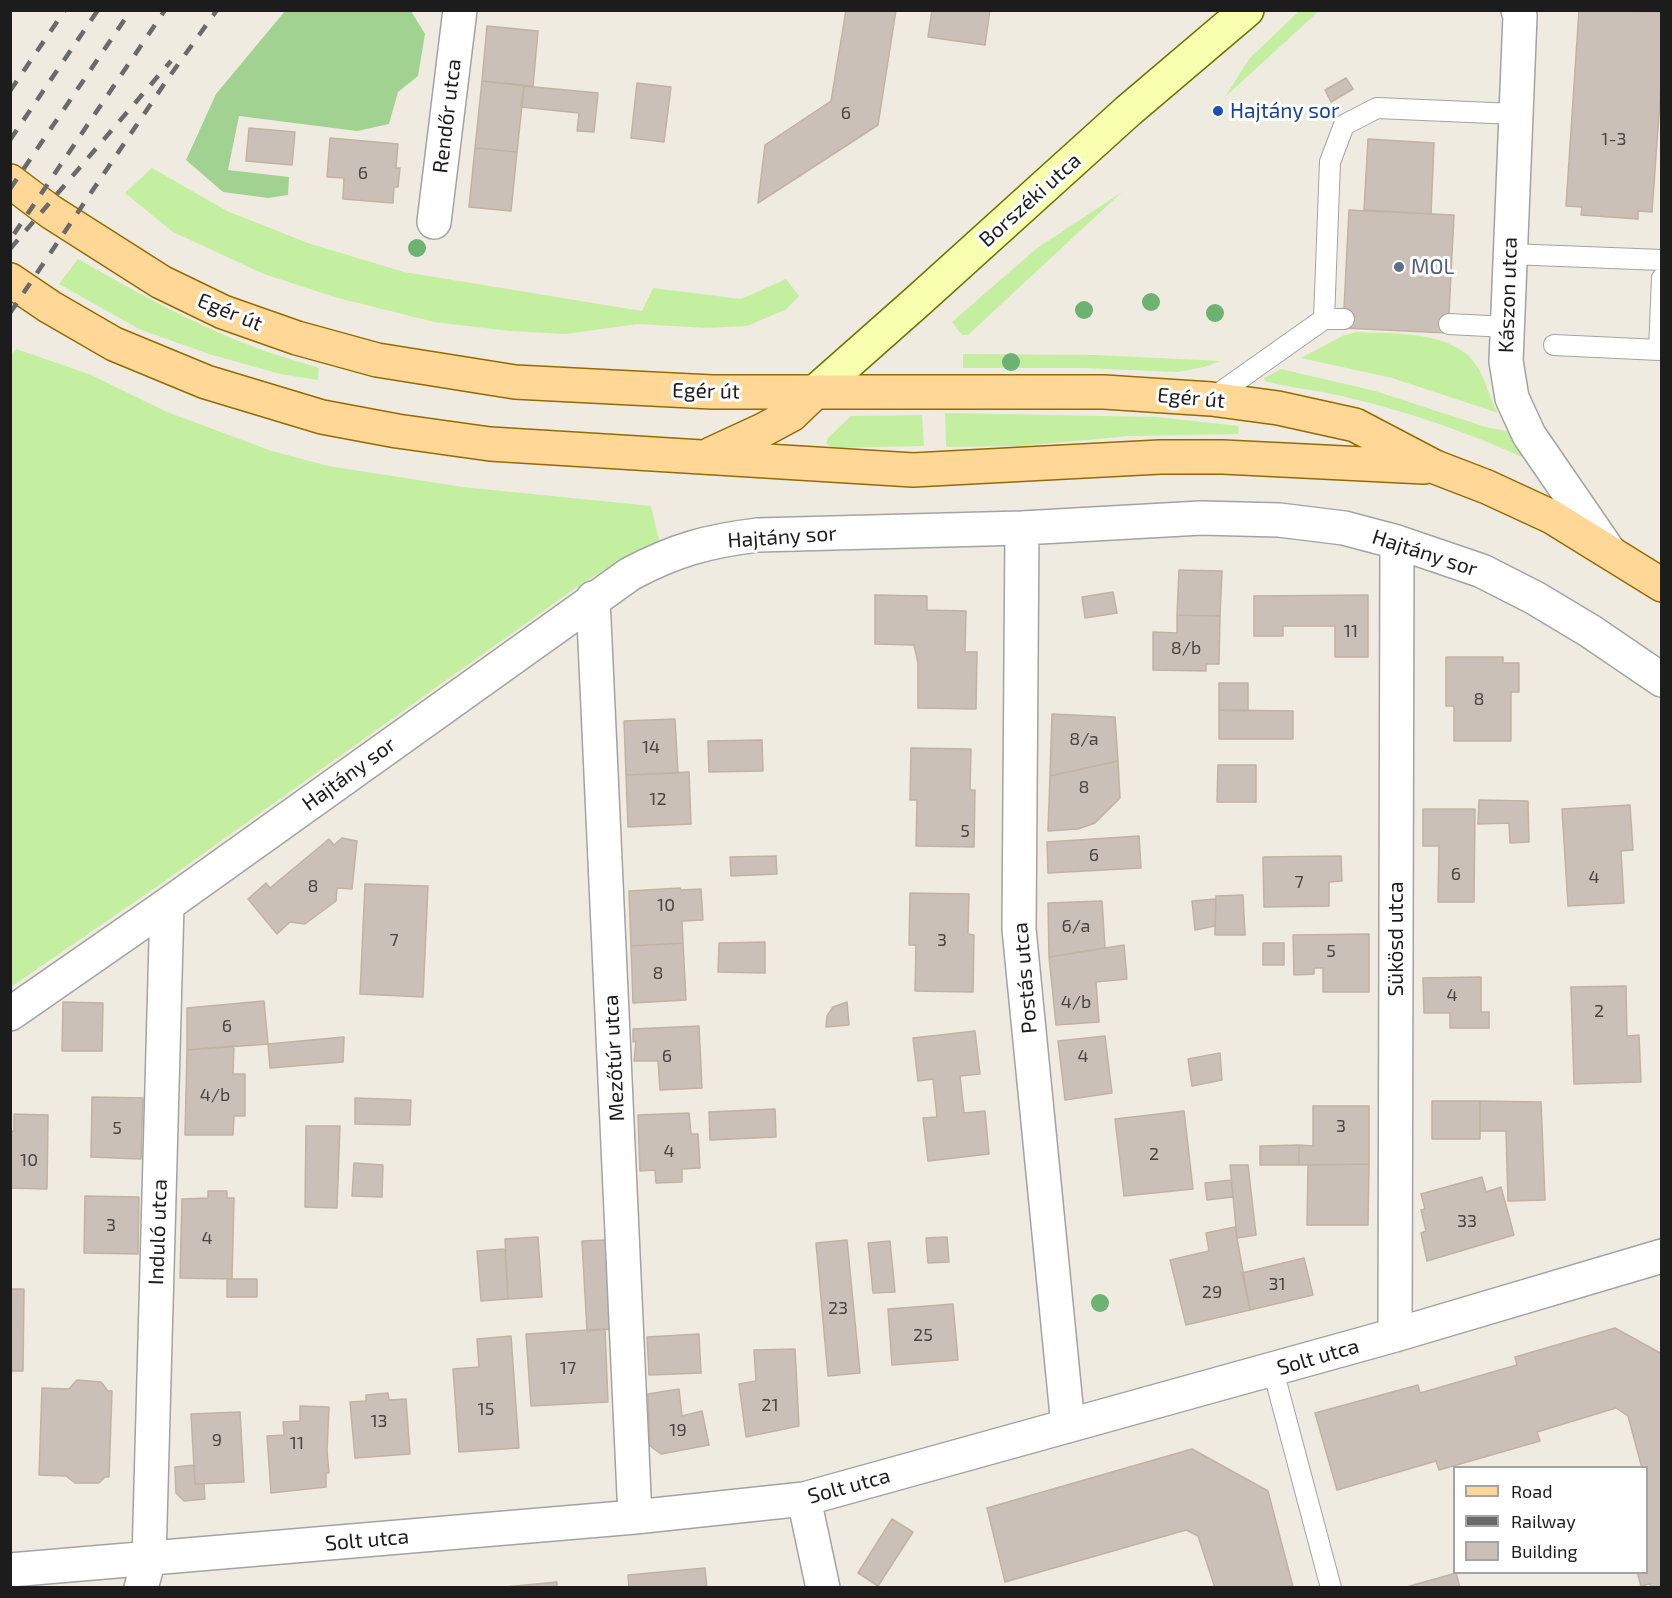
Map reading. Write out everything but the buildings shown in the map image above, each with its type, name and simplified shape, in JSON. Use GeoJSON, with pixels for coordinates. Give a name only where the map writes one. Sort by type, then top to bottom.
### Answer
{"type":"FeatureCollection","features":[{"type":"Feature","properties":{"kind":"main road","name":"Borszéki utca"},"geometry":{"type":"LineString","coordinates":[[815,392],[1128,111],[1247,10]]}},
{"type":"Feature","properties":{"kind":"main road","name":"Egér út"},"geometry":{"type":"LineString","coordinates":[[10,181],[51,212],[161,282],[223,312],[297,338],[377,360],[515,382],[712,392],[1104,392],[1211,399],[1278,408],[1355,425],[1435,467],[1487,487],[1552,517],[1662,585]]}},
{"type":"Feature","properties":{"kind":"main road","name":"Egér út"},"geometry":{"type":"LineString","coordinates":[[10,280],[50,307],[114,344],[206,382],[322,417],[397,431],[490,444],[913,470],[1160,457],[1223,457],[1435,467]]}},
{"type":"Feature","properties":{"kind":"main road"},"geometry":{"type":"LineString","coordinates":[[707,456],[791,415],[815,392]]}},
{"type":"Feature","properties":{"kind":"street","name":"Rendőr utca"},"geometry":{"type":"LineString","coordinates":[[434,222],[460,10]]}},
{"type":"Feature","properties":{"kind":"street","name":"Kászon utca"},"geometry":{"type":"LineString","coordinates":[[1518,10],[1520,16],[1506,327],[1506,361],[1512,399],[1529,435],[1608,550]]}},
{"type":"Feature","properties":{"kind":"street","name":"Hajtány sor"},"geometry":{"type":"LineString","coordinates":[[10,1014],[167,905],[593,598],[662,557],[726,538],[1022,528],[1202,518],[1259,519],[1344,528],[1462,563],[1512,585],[1590,631],[1662,680]]}},
{"type":"Feature","properties":{"kind":"street","name":"Postás utca"},"geometry":{"type":"LineString","coordinates":[[1022,528],[1019,929],[1068,1426]]}},
{"type":"Feature","properties":{"kind":"street","name":"Sükösd utca"},"geometry":{"type":"LineString","coordinates":[[1395,1335],[1397,542]]}},
{"type":"Feature","properties":{"kind":"street","name":"Mezőtúr utca"},"geometry":{"type":"LineString","coordinates":[[593,598],[635,1517]]}},
{"type":"Feature","properties":{"kind":"street","name":"Induló utca"},"geometry":{"type":"LineString","coordinates":[[145,1573],[167,905]]}},
{"type":"Feature","properties":{"kind":"street","name":"Solt utca"},"geometry":{"type":"LineString","coordinates":[[10,1570],[145,1573],[804,1499],[1273,1370],[1662,1256]]}},
{"type":"Feature","properties":{"kind":"street"},"geometry":{"type":"LineString","coordinates":[[804,1499],[823,1587]]}},
{"type":"Feature","properties":{"kind":"lane"},"geometry":{"type":"LineString","coordinates":[[1211,399],[1334,319],[1330,162],[1344,125],[1377,108],[1515,114]]}},
{"type":"Feature","properties":{"kind":"lane"},"geometry":{"type":"LineString","coordinates":[[1509,254],[1662,260]]}},
{"type":"Feature","properties":{"kind":"lane"},"geometry":{"type":"LineString","coordinates":[[1554,345],[1659,350],[1662,278]]}},
{"type":"Feature","properties":{"kind":"lane"},"geometry":{"type":"LineString","coordinates":[[1449,324],[1506,327]]}},
{"type":"Feature","properties":{"kind":"lane"},"geometry":{"type":"LineString","coordinates":[[1273,1370],[1331,1587]]}},
{"type":"Feature","properties":{"kind":"green space"},"geometry":{"type":"Polygon","coordinates":[[[285,11],[411,11],[425,34],[418,76],[398,92],[389,124],[357,131],[239,116],[228,170],[289,177],[288,195],[268,198],[223,192],[186,160],[216,94],[285,11]]]}},
{"type":"Feature","properties":{"kind":"green space"},"geometry":{"type":"Polygon","coordinates":[[[1299,11],[1319,11],[1225,97],[1249,59],[1299,11]]]}},
{"type":"Feature","properties":{"kind":"green space"},"geometry":{"type":"Polygon","coordinates":[[[152,168],[227,211],[308,243],[404,272],[642,311],[653,288],[741,299],[786,279],[799,296],[785,310],[747,326],[706,328],[637,324],[566,334],[510,331],[434,322],[334,297],[264,274],[173,232],[125,193],[152,168]]]}},
{"type":"Feature","properties":{"kind":"green space"},"geometry":{"type":"Polygon","coordinates":[[[1122,192],[968,335],[962,335],[952,322],[1036,249],[1122,192]]]}},
{"type":"Feature","properties":{"kind":"green space"},"geometry":{"type":"Polygon","coordinates":[[[78,259],[142,295],[231,338],[319,368],[318,380],[280,374],[209,354],[139,329],[59,284],[78,259]]]}},
{"type":"Feature","properties":{"kind":"green space"},"geometry":{"type":"Polygon","coordinates":[[[1356,332],[1422,336],[1454,346],[1467,354],[1477,366],[1498,413],[1392,378],[1301,358],[1342,336],[1356,332]]]}},
{"type":"Feature","properties":{"kind":"green space"},"geometry":{"type":"Polygon","coordinates":[[[16,349],[89,374],[167,412],[272,451],[328,466],[463,487],[651,506],[660,544],[623,560],[584,582],[155,888],[11,987],[10,356],[16,349]]]}},
{"type":"Feature","properties":{"kind":"green space"},"geometry":{"type":"Polygon","coordinates":[[[963,354],[1096,355],[1221,361],[1177,372],[1083,368],[963,368],[963,354]]]}},
{"type":"Feature","properties":{"kind":"green space"},"geometry":{"type":"Polygon","coordinates":[[[1281,369],[1375,391],[1486,427],[1511,432],[1528,460],[1460,431],[1390,408],[1265,381],[1264,378],[1281,369]]]}},
{"type":"Feature","properties":{"kind":"green space"},"geometry":{"type":"Polygon","coordinates":[[[945,413],[1157,417],[1239,426],[1238,434],[1130,436],[1020,446],[946,447],[945,413]]]}},
{"type":"Feature","properties":{"kind":"green space"},"geometry":{"type":"Polygon","coordinates":[[[922,415],[924,446],[832,448],[826,443],[828,438],[851,416],[922,415]]]}},
{"type":"Feature","properties":{"kind":"railway"},"geometry":{"type":"LineString","coordinates":[[10,91],[65,10]]}},
{"type":"Feature","properties":{"kind":"railway"},"geometry":{"type":"LineString","coordinates":[[10,140],[98,10]]}},
{"type":"Feature","properties":{"kind":"railway"},"geometry":{"type":"LineString","coordinates":[[10,189],[131,10]]}},
{"type":"Feature","properties":{"kind":"railway"},"geometry":{"type":"LineString","coordinates":[[14,234],[165,10]]}},
{"type":"Feature","properties":{"kind":"railway"},"geometry":{"type":"LineString","coordinates":[[10,313],[169,77],[217,10]]}},
{"type":"Feature","properties":{"kind":"railway"},"geometry":{"type":"LineString","coordinates":[[10,249],[171,61]]}},
{"type":"Feature","properties":{"kind":"place","name":"Hajtány sor"},"geometry":{"type":"Point","coordinates":[1218,111]}},
{"type":"Feature","properties":{"kind":"place","name":"MOL"},"geometry":{"type":"Point","coordinates":[1399,267]}}]}
